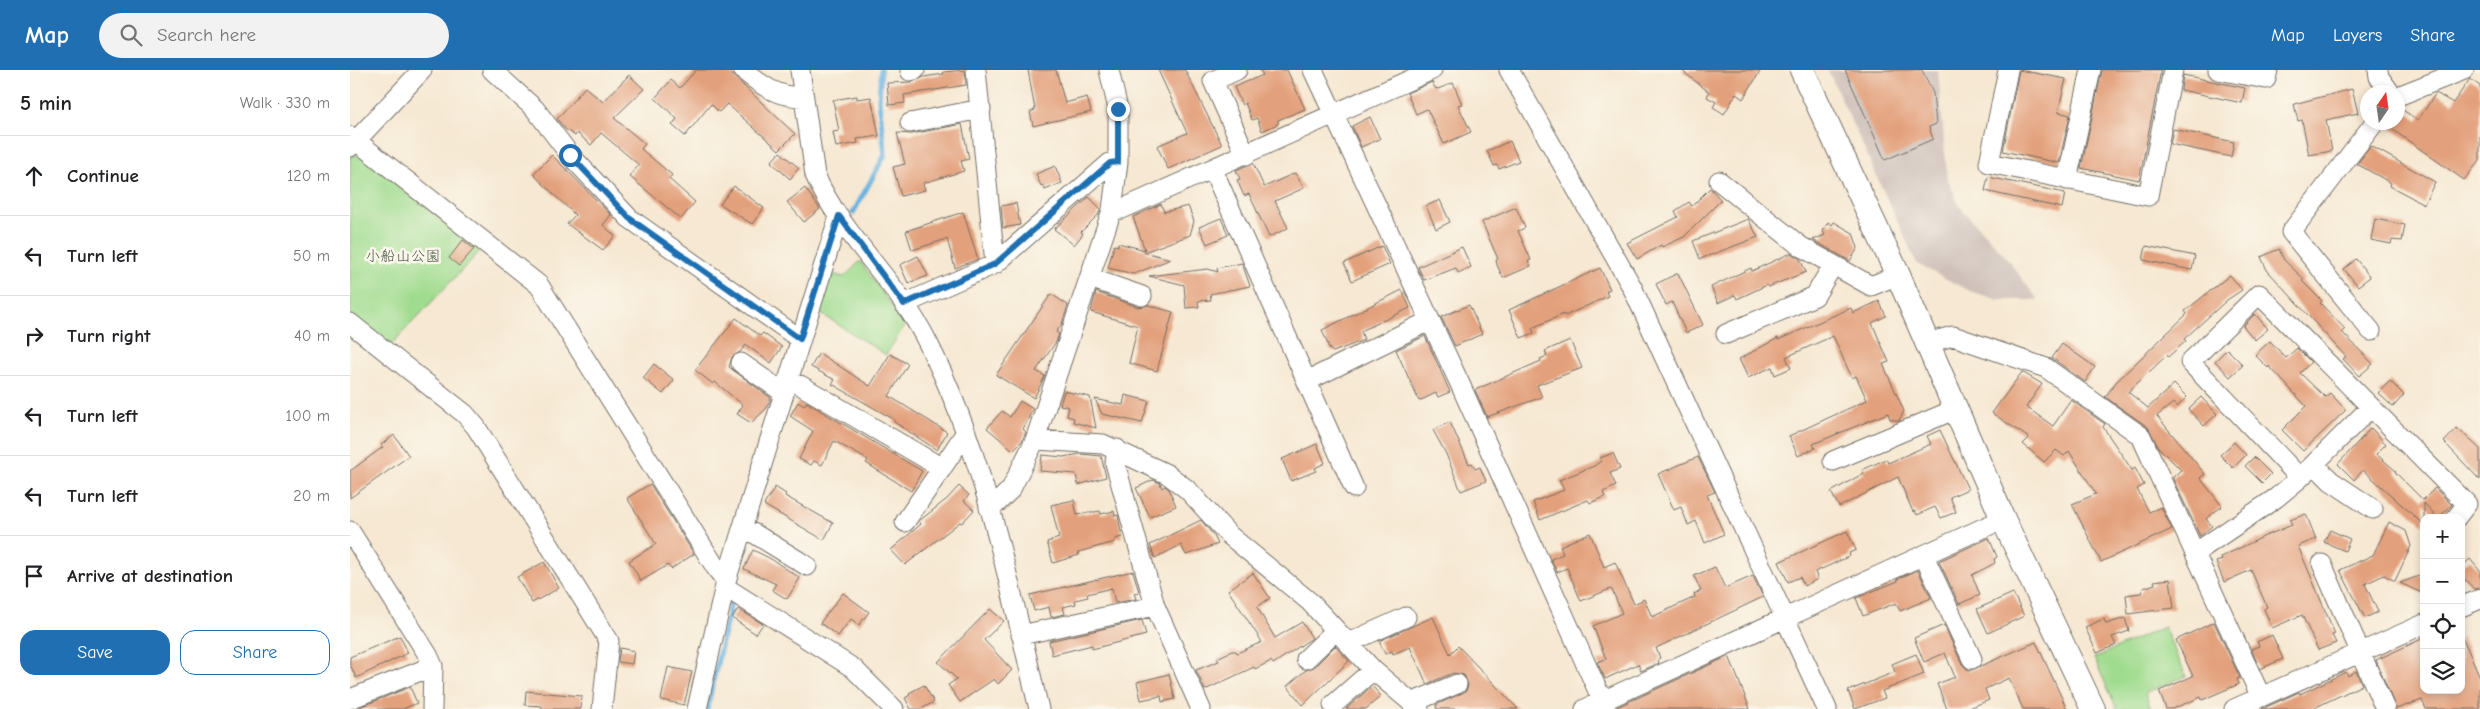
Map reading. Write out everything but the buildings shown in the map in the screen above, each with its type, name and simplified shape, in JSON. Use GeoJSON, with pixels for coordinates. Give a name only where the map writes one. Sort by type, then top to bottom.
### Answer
{"type":"FeatureCollection","features":[{"type":"Feature","properties":{"kind":"street"},"geometry":{"type":"LineString","coordinates":[[422,70],[352,141],[539,285],[730,587],[853,668],[894,709]]}},
{"type":"Feature","properties":{"kind":"street"},"geometry":{"type":"LineString","coordinates":[[492,70],[535,109],[570,155],[629,218],[800,339]]}},
{"type":"Feature","properties":{"kind":"street"},"geometry":{"type":"LineString","coordinates":[[743,70],[755,80],[784,97],[803,97]]}},
{"type":"Feature","properties":{"kind":"street"},"geometry":{"type":"LineString","coordinates":[[800,70],[815,175],[839,216],[904,304],[927,340],[966,432],[989,508],[1039,709]]}},
{"type":"Feature","properties":{"kind":"street"},"geometry":{"type":"LineString","coordinates":[[976,70],[995,264]]}},
{"type":"Feature","properties":{"kind":"street"},"geometry":{"type":"LineString","coordinates":[[989,508],[1011,489],[1035,440],[1112,210],[1118,162],[1118,109],[1110,70]]}},
{"type":"Feature","properties":{"kind":"street"},"geometry":{"type":"LineString","coordinates":[[1237,70],[1213,81],[1246,155]]}},
{"type":"Feature","properties":{"kind":"street"},"geometry":{"type":"LineString","coordinates":[[1313,70],[1460,384],[1604,705]]}},
{"type":"Feature","properties":{"kind":"street"},"geometry":{"type":"LineString","coordinates":[[1112,210],[1122,209],[1213,170],[1432,70]]}},
{"type":"Feature","properties":{"kind":"street"},"geometry":{"type":"LineString","coordinates":[[1509,70],[1632,286],[1827,709]]}},
{"type":"Feature","properties":{"kind":"street"},"geometry":{"type":"LineString","coordinates":[[1802,70],[1898,275],[2003,519],[2093,709]]}},
{"type":"Feature","properties":{"kind":"street"},"geometry":{"type":"LineString","coordinates":[[2008,70],[1988,163],[2148,196],[2173,70]]}},
{"type":"Feature","properties":{"kind":"street"},"geometry":{"type":"LineString","coordinates":[[2067,180],[2091,70]]}},
{"type":"Feature","properties":{"kind":"street"},"geometry":{"type":"LineString","coordinates":[[2218,70],[2266,79],[2268,70]]}},
{"type":"Feature","properties":{"kind":"street"},"geometry":{"type":"LineString","coordinates":[[2378,70],[2379,77],[2385,85]]}},
{"type":"Feature","properties":{"kind":"street"},"geometry":{"type":"LineString","coordinates":[[2405,93],[2464,70]]}},
{"type":"Feature","properties":{"kind":"street"},"geometry":{"type":"LineString","coordinates":[[910,123],[980,109]]}},
{"type":"Feature","properties":{"kind":"street"},"geometry":{"type":"LineString","coordinates":[[2369,130],[2292,232],[2371,331]]}},
{"type":"Feature","properties":{"kind":"street"},"geometry":{"type":"LineString","coordinates":[[904,304],[995,264],[1110,163],[1118,162]]}},
{"type":"Feature","properties":{"kind":"street"},"geometry":{"type":"LineString","coordinates":[[1213,170],[1354,488]]}},
{"type":"Feature","properties":{"kind":"street"},"geometry":{"type":"LineString","coordinates":[[1719,181],[1800,246],[1871,286],[1898,275]]}},
{"type":"Feature","properties":{"kind":"street"},"geometry":{"type":"LineString","coordinates":[[697,709],[730,587],[749,531],[790,387],[800,339],[839,216]]}},
{"type":"Feature","properties":{"kind":"street"},"geometry":{"type":"LineString","coordinates":[[1726,334],[1814,296],[1833,265]]}},
{"type":"Feature","properties":{"kind":"street"},"geometry":{"type":"LineString","coordinates":[[1090,278],[1142,296]]}},
{"type":"Feature","properties":{"kind":"street"},"geometry":{"type":"LineString","coordinates":[[2300,478],[2190,362],[2259,294],[2467,504],[2459,514]]}},
{"type":"Feature","properties":{"kind":"street"},"geometry":{"type":"LineString","coordinates":[[1307,381],[1429,321]]}},
{"type":"Feature","properties":{"kind":"street"},"geometry":{"type":"LineString","coordinates":[[350,323],[465,414],[476,427],[609,641],[602,709]]}},
{"type":"Feature","properties":{"kind":"street"},"geometry":{"type":"LineString","coordinates":[[1928,343],[1953,336],[2046,368],[2141,436],[2261,697]]}},
{"type":"Feature","properties":{"kind":"street"},"geometry":{"type":"LineString","coordinates":[[740,363],[790,387],[942,468]]}},
{"type":"Feature","properties":{"kind":"street"},"geometry":{"type":"LineString","coordinates":[[2195,553],[2276,498],[2300,478],[2370,408]]}},
{"type":"Feature","properties":{"kind":"street"},"geometry":{"type":"LineString","coordinates":[[1833,461],[1956,409]]}},
{"type":"Feature","properties":{"kind":"street"},"geometry":{"type":"LineString","coordinates":[[904,522],[966,432]]}},
{"type":"Feature","properties":{"kind":"street"},"geometry":{"type":"LineString","coordinates":[[1035,440],[1103,444],[1168,474],[1188,490],[1229,535],[1310,602],[1373,670],[1415,706],[1457,684]]}},
{"type":"Feature","properties":{"kind":"street"},"geometry":{"type":"LineString","coordinates":[[1117,449],[1115,464],[1155,606],[1201,709]]}},
{"type":"Feature","properties":{"kind":"street"},"geometry":{"type":"LineString","coordinates":[[2314,464],[2331,481],[2373,509]]}},
{"type":"Feature","properties":{"kind":"street"},"geometry":{"type":"LineString","coordinates":[[1585,709],[1604,705],[2003,519]]}},
{"type":"Feature","properties":{"kind":"street"},"geometry":{"type":"LineString","coordinates":[[350,531],[433,666],[432,709]]}},
{"type":"Feature","properties":{"kind":"street"},"geometry":{"type":"LineString","coordinates":[[749,531],[808,566]]}},
{"type":"Feature","properties":{"kind":"street"},"geometry":{"type":"LineString","coordinates":[[1924,556],[1972,659]]}},
{"type":"Feature","properties":{"kind":"street"},"geometry":{"type":"LineString","coordinates":[[2322,564],[2385,709]]}},
{"type":"Feature","properties":{"kind":"street"},"geometry":{"type":"LineString","coordinates":[[2465,605],[2480,598]]}},
{"type":"Feature","properties":{"kind":"street"},"geometry":{"type":"LineString","coordinates":[[1021,634],[1155,606]]}},
{"type":"Feature","properties":{"kind":"street"},"geometry":{"type":"LineString","coordinates":[[1306,659],[1342,636],[1406,617]]}},
{"type":"Feature","properties":{"kind":"street"},"geometry":{"type":"LineString","coordinates":[[2234,709],[2420,626]]}},
{"type":"Feature","properties":{"kind":"street"},"geometry":{"type":"LineString","coordinates":[[350,700],[433,666]]}},
{"type":"Feature","properties":{"kind":"street"},"geometry":{"type":"LineString","coordinates":[[1333,705],[1373,670]]}},
{"type":"Feature","properties":{"kind":"shaded area"},"geometry":{"type":"Polygon","coordinates":[[[1828,70],[1938,70],[1947,177],[1960,207],[2005,256],[2038,300],[1999,300],[1970,291],[1917,264],[1828,70]]]}},
{"type":"Feature","properties":{"kind":"green space","name":"小船山公園"},"geometry":{"type":"Polygon","coordinates":[[[353,155],[361,155],[481,250],[390,346],[350,314],[350,158],[353,155]]]}},
{"type":"Feature","properties":{"kind":"green space"},"geometry":{"type":"Polygon","coordinates":[[[860,261],[905,325],[886,355],[820,313],[832,274],[844,277],[860,261]]]}},
{"type":"Feature","properties":{"kind":"green space"},"geometry":{"type":"Polygon","coordinates":[[[2164,627],[2186,676],[2145,693],[2151,709],[2117,709],[2094,658],[2164,627]]]}},
{"type":"Feature","properties":{"kind":"waterway"},"geometry":{"type":"LineString","coordinates":[[853,213],[885,155],[879,101],[881,70]]}},
{"type":"Feature","properties":{"kind":"waterway"},"geometry":{"type":"LineString","coordinates":[[734,589],[740,566]]}},
{"type":"Feature","properties":{"kind":"waterway"},"geometry":{"type":"LineString","coordinates":[[707,709],[732,597]]}},
{"type":"Feature","properties":{"kind":"route"},"geometry":{"type":"LineString","coordinates":[[570,155],[629,218],[800,339],[834,224],[839,216],[904,304],[986,270],[1004,258],[1110,163],[1118,162],[1118,109]]}}]}
